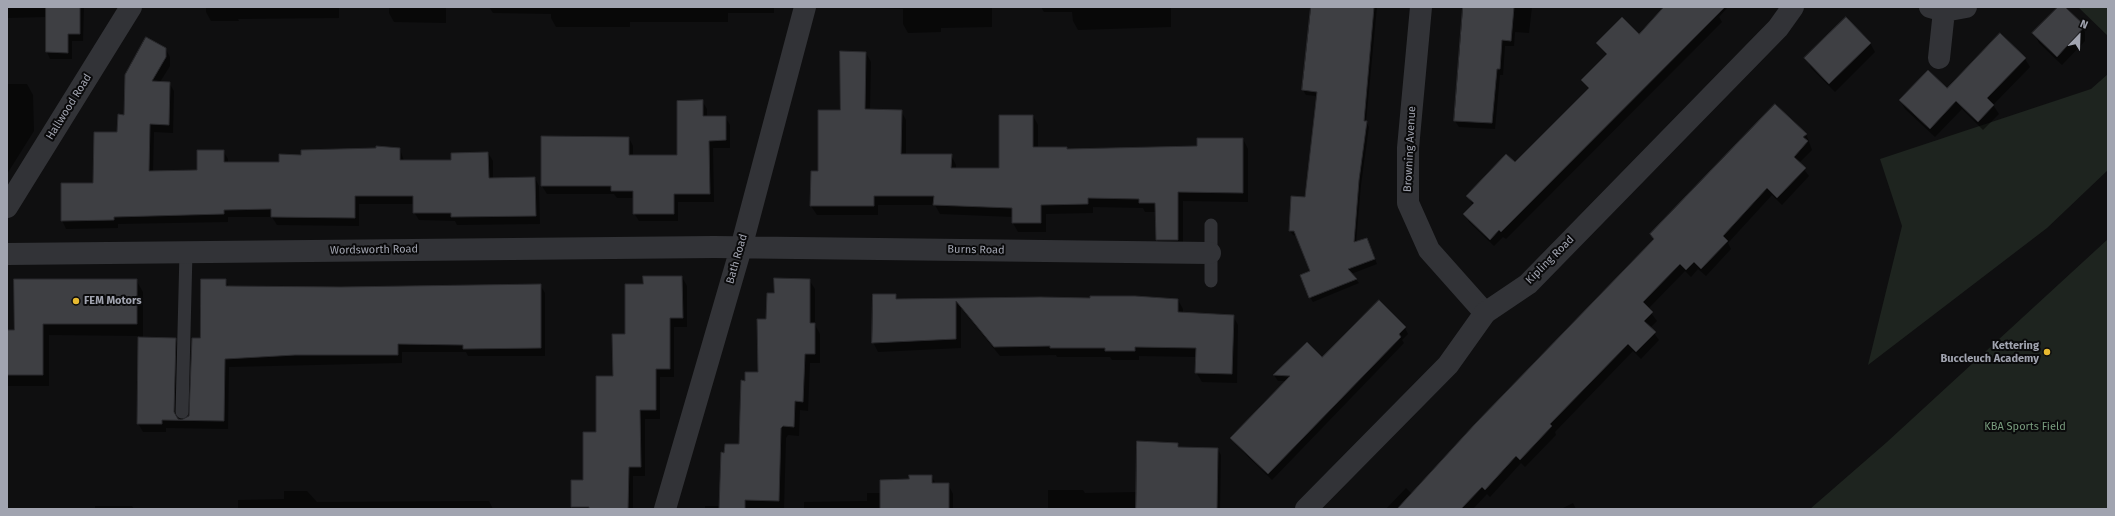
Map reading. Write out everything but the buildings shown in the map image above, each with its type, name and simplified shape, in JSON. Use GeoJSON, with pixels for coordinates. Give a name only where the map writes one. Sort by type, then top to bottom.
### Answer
{"type":"FeatureCollection","features":[{"type":"Feature","properties":{"kind":"street","name":"Hallwood Road"},"geometry":{"type":"LineString","coordinates":[[7,207],[132,7]]}},
{"type":"Feature","properties":{"kind":"street","name":"Bath Road"},"geometry":{"type":"LineString","coordinates":[[665,509],[741,248],[805,7]]}},
{"type":"Feature","properties":{"kind":"street","name":"Browning Avenue"},"geometry":{"type":"LineString","coordinates":[[1421,7],[1408,148],[1408,203],[1429,250],[1485,313]]}},
{"type":"Feature","properties":{"kind":"street","name":"Kipling Road"},"geometry":{"type":"LineString","coordinates":[[1306,509],[1448,365],[1485,313],[1528,284],[1778,28],[1793,7]]}},
{"type":"Feature","properties":{"kind":"street"},"geometry":{"type":"LineString","coordinates":[[1939,58],[1937,9],[1966,7]]}},
{"type":"Feature","properties":{"kind":"street","name":"Wordsworth Road"},"geometry":{"type":"LineString","coordinates":[[7,254],[741,248]]}},
{"type":"Feature","properties":{"kind":"street","name":"Burns Road"},"geometry":{"type":"LineString","coordinates":[[741,248],[1210,253]]}},
{"type":"Feature","properties":{"kind":"lane"},"geometry":{"type":"LineString","coordinates":[[1210,280],[1211,224]]}},
{"type":"Feature","properties":{"kind":"lane"},"geometry":{"type":"LineString","coordinates":[[182,412],[186,252]]}},
{"type":"Feature","properties":{"kind":"green space"},"geometry":{"type":"Polygon","coordinates":[[[2078,7],[2108,7],[2108,36],[2078,7]]]}},
{"type":"Feature","properties":{"kind":"green space"},"geometry":{"type":"Polygon","coordinates":[[[2108,74],[2108,170],[2047,228],[1868,365],[1902,226],[1880,159],[2091,89],[2108,74]]]}},
{"type":"Feature","properties":{"kind":"green space","name":"KBA Sports Field"},"geometry":{"type":"Polygon","coordinates":[[[2108,239],[2108,509],[1810,509],[1887,442],[2108,239]]]}},
{"type":"Feature","properties":{"kind":"place","name":"FEM Motors"},"geometry":{"type":"Point","coordinates":[76,301]}},
{"type":"Feature","properties":{"kind":"place","name":"Kettering Buccleuch Academy"},"geometry":{"type":"Point","coordinates":[2047,352]}}]}
